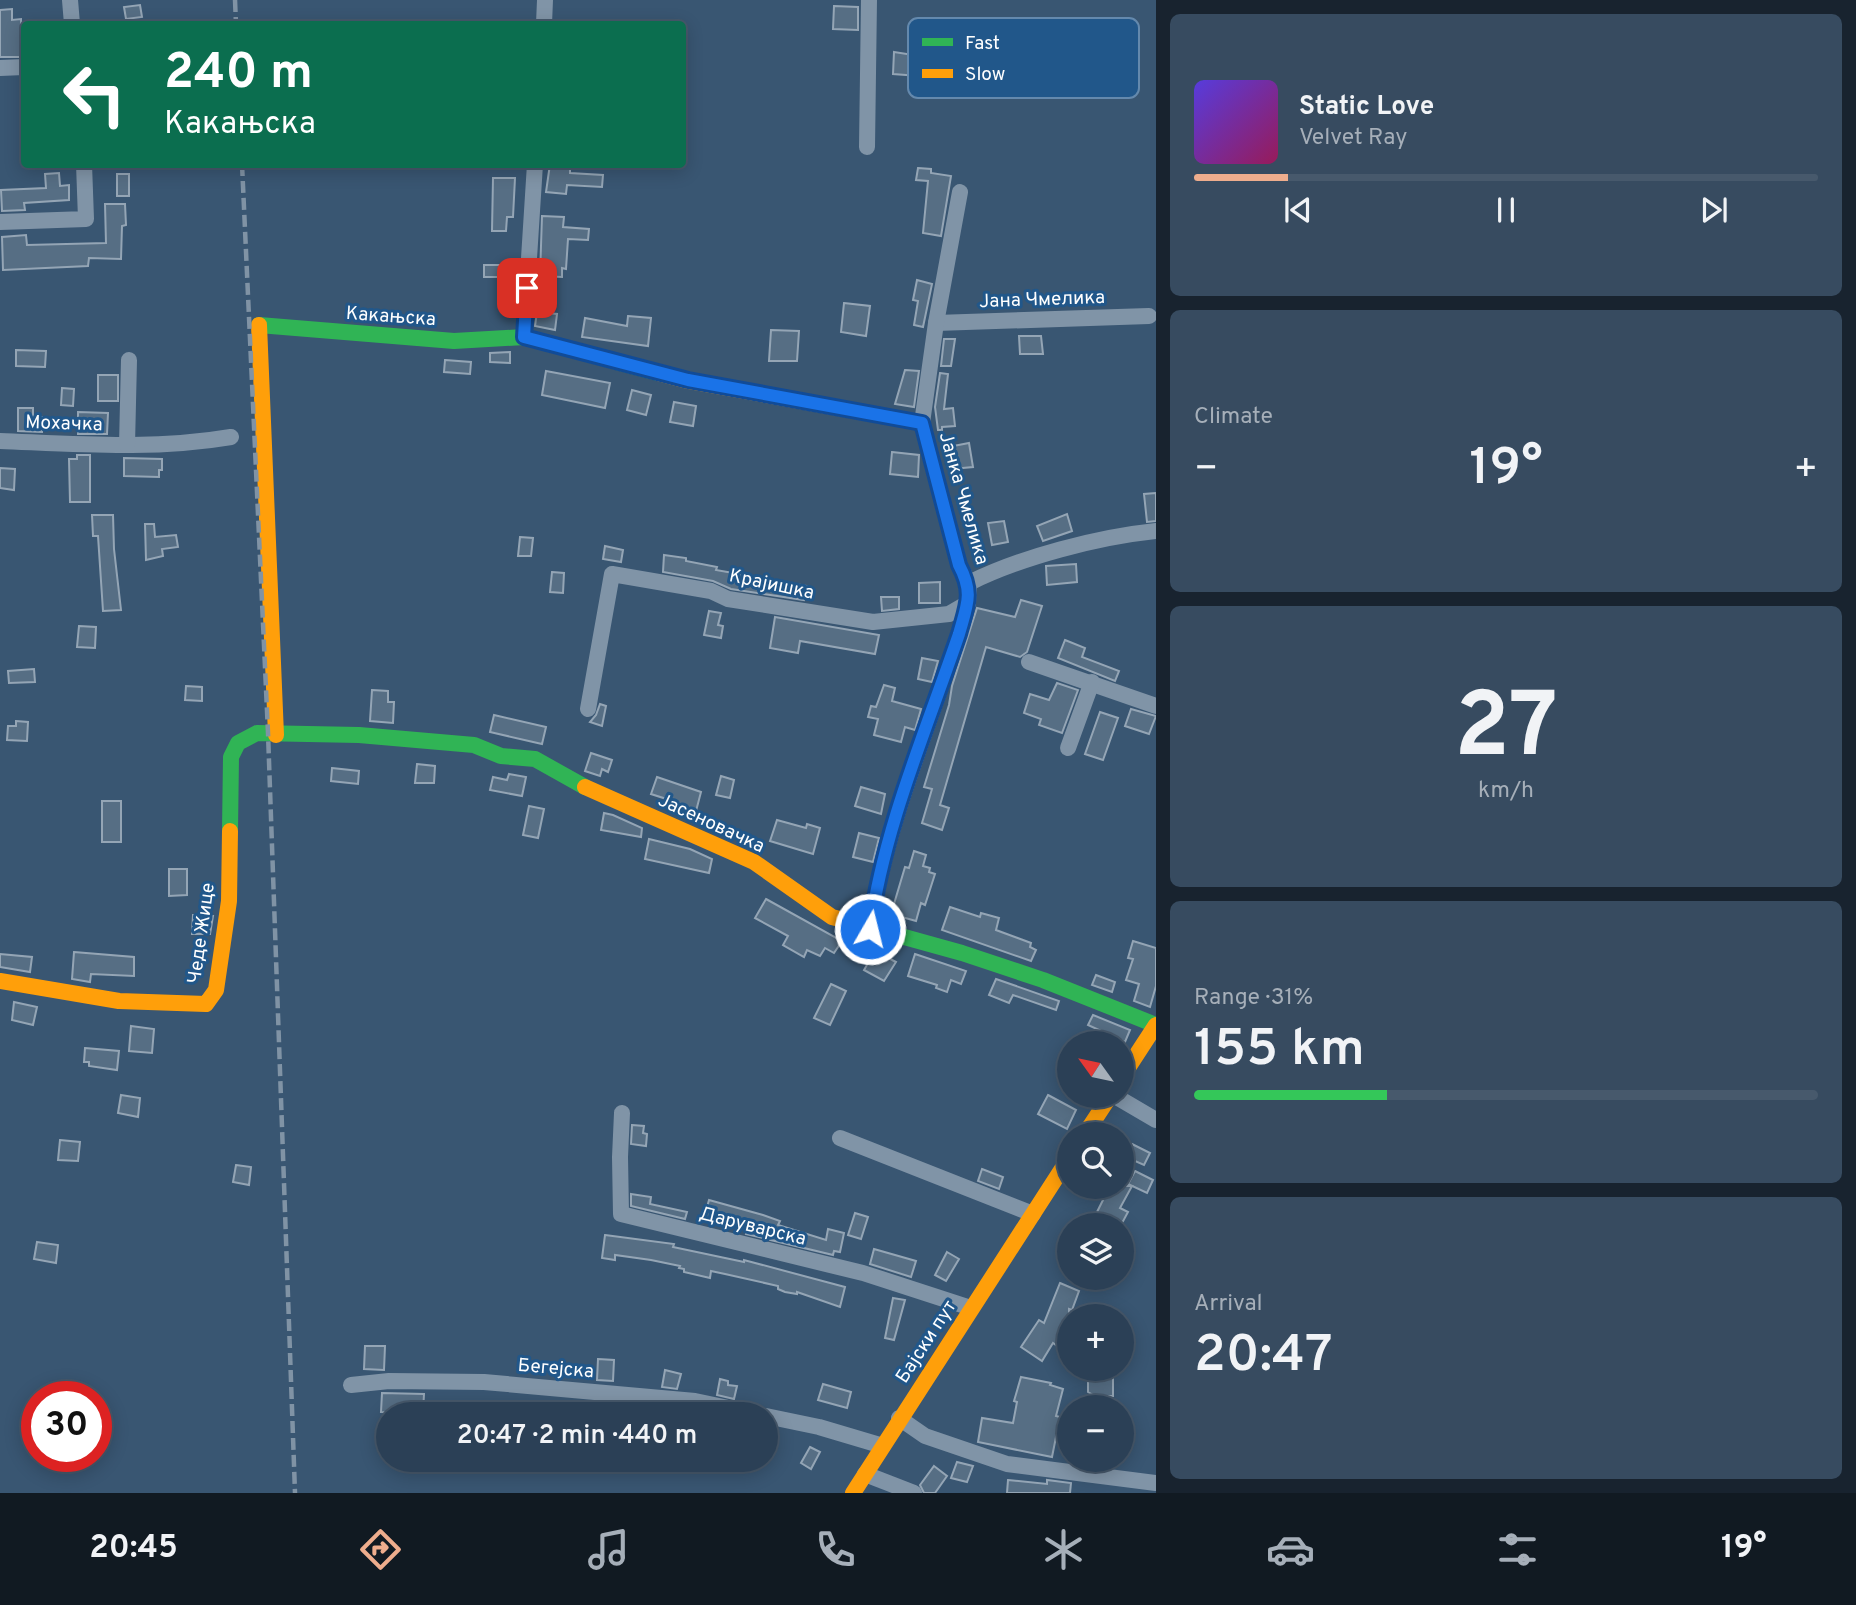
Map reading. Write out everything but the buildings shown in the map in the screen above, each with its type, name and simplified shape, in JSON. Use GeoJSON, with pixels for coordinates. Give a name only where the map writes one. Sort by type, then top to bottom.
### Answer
{"type":"FeatureCollection","features":[{"type":"Feature","properties":{"kind":"street"},"geometry":{"type":"LineString","coordinates":[[70,0],[72,21]]}},
{"type":"Feature","properties":{"kind":"street"},"geometry":{"type":"LineString","coordinates":[[544,21],[545,0]]}},
{"type":"Feature","properties":{"kind":"street"},"geometry":{"type":"LineString","coordinates":[[867,147],[869,0]]}},
{"type":"Feature","properties":{"kind":"street"},"geometry":{"type":"LineString","coordinates":[[0,68],[21,67]]}},
{"type":"Feature","properties":{"kind":"street"},"geometry":{"type":"LineString","coordinates":[[0,222],[86,219],[84,168]]}},
{"type":"Feature","properties":{"kind":"street"},"geometry":{"type":"LineString","coordinates":[[524,337],[535,168]]}},
{"type":"Feature","properties":{"kind":"street","name":"Јанка Чмелика"},"geometry":{"type":"LineString","coordinates":[[870,929],[876,884],[891,832],[968,603],[969,583],[959,565],[922,423],[936,323],[960,192]]}},
{"type":"Feature","properties":{"kind":"street","name":"Јана Чмелика"},"geometry":{"type":"LineString","coordinates":[[936,323],[1149,316]]}},
{"type":"Feature","properties":{"kind":"street","name":"Какањска"},"geometry":{"type":"LineString","coordinates":[[276,735],[258,326],[454,341],[524,337],[688,380],[922,423]]}},
{"type":"Feature","properties":{"kind":"street","name":"Мохачка"},"geometry":{"type":"LineString","coordinates":[[127,445],[129,360]]}},
{"type":"Feature","properties":{"kind":"street","name":"Мохачка"},"geometry":{"type":"LineString","coordinates":[[0,441],[127,445],[190,444],[231,438]]}},
{"type":"Feature","properties":{"kind":"street"},"geometry":{"type":"LineString","coordinates":[[969,583],[1060,550],[1130,533],[1156,531]]}},
{"type":"Feature","properties":{"kind":"street","name":"Крајишка"},"geometry":{"type":"LineString","coordinates":[[588,709],[612,573],[711,591],[728,599],[873,622],[949,614],[968,603]]}},
{"type":"Feature","properties":{"kind":"street"},"geometry":{"type":"LineString","coordinates":[[587,615],[604,619]]}},
{"type":"Feature","properties":{"kind":"street"},"geometry":{"type":"LineString","coordinates":[[1029,662],[1156,706]]}},
{"type":"Feature","properties":{"kind":"street"},"geometry":{"type":"LineString","coordinates":[[1068,748],[1092,682]]}},
{"type":"Feature","properties":{"kind":"street","name":"Чеде Жице"},"geometry":{"type":"LineString","coordinates":[[0,981],[119,1002],[206,1004],[216,990],[229,901],[231,757],[238,743],[247,737],[257,733],[276,735]]}},
{"type":"Feature","properties":{"kind":"street","name":"Јасеновачка"},"geometry":{"type":"LineString","coordinates":[[276,735],[359,735],[474,744],[501,756],[535,759],[569,780],[754,862],[832,917],[962,953],[1043,980],[1156,1025]]}},
{"type":"Feature","properties":{"kind":"street"},"geometry":{"type":"LineString","coordinates":[[1134,1059],[1156,1025]]}},
{"type":"Feature","properties":{"kind":"street"},"geometry":{"type":"LineString","coordinates":[[1134,1108],[1156,1120]]}},
{"type":"Feature","properties":{"kind":"street","name":"Даруварска"},"geometry":{"type":"LineString","coordinates":[[622,1113],[621,1214],[863,1273],[971,1308]]}},
{"type":"Feature","properties":{"kind":"street"},"geometry":{"type":"LineString","coordinates":[[841,1139],[1033,1214]]}},
{"type":"Feature","properties":{"kind":"street","name":"Бајски пут"},"geometry":{"type":"LineString","coordinates":[[853,1493],[1057,1177]]}},
{"type":"Feature","properties":{"kind":"street","name":"Бегејска"},"geometry":{"type":"LineString","coordinates":[[351,1385],[389,1381],[484,1382],[700,1402]]}},
{"type":"Feature","properties":{"kind":"street"},"geometry":{"type":"LineString","coordinates":[[778,1418],[819,1427],[883,1446]]}},
{"type":"Feature","properties":{"kind":"street"},"geometry":{"type":"LineString","coordinates":[[899,1418],[925,1436],[1007,1464],[1156,1483]]}},
{"type":"Feature","properties":{"kind":"street"},"geometry":{"type":"LineString","coordinates":[[865,1474],[914,1493]]}},
{"type":"Feature","properties":{"kind":"railway"},"geometry":{"type":"LineString","coordinates":[[235,0],[236,21]]}},
{"type":"Feature","properties":{"kind":"railway"},"geometry":{"type":"LineString","coordinates":[[242,168],[268,733],[295,1493]]}},
{"type":"Feature","properties":{"kind":"traffic: fast"},"geometry":{"type":"LineString","coordinates":[[259,325],[454,341],[524,337],[658,373]]}},
{"type":"Feature","properties":{"kind":"traffic: fast"},"geometry":{"type":"LineString","coordinates":[[230,831],[231,757],[238,743],[257,733],[359,735],[474,745],[501,756],[535,759],[585,787]]}},
{"type":"Feature","properties":{"kind":"traffic: fast"},"geometry":{"type":"LineString","coordinates":[[843,920],[962,953],[1043,980],[1156,1025]]}},
{"type":"Feature","properties":{"kind":"traffic: slow"},"geometry":{"type":"LineString","coordinates":[[259,325],[276,735]]}},
{"type":"Feature","properties":{"kind":"traffic: slow"},"geometry":{"type":"LineString","coordinates":[[658,373],[688,381],[922,423]]}},
{"type":"Feature","properties":{"kind":"traffic: slow"},"geometry":{"type":"LineString","coordinates":[[585,787],[754,862],[832,917],[843,920]]}},
{"type":"Feature","properties":{"kind":"traffic: slow"},"geometry":{"type":"LineString","coordinates":[[0,981],[119,1001],[206,1004],[216,990],[229,901],[230,831]]}},
{"type":"Feature","properties":{"kind":"traffic: slow"},"geometry":{"type":"LineString","coordinates":[[1134,1059],[1156,1025]]}},
{"type":"Feature","properties":{"kind":"traffic: slow"},"geometry":{"type":"LineString","coordinates":[[1093,1122],[1102,1108]]}},
{"type":"Feature","properties":{"kind":"traffic: slow"},"geometry":{"type":"LineString","coordinates":[[853,1493],[1057,1177]]}},
{"type":"Feature","properties":{"kind":"route"},"geometry":{"type":"LineString","coordinates":[[527,288],[524,337],[688,380],[922,423],[959,565],[969,583],[968,603],[891,832],[876,884],[870,929]]}}]}
